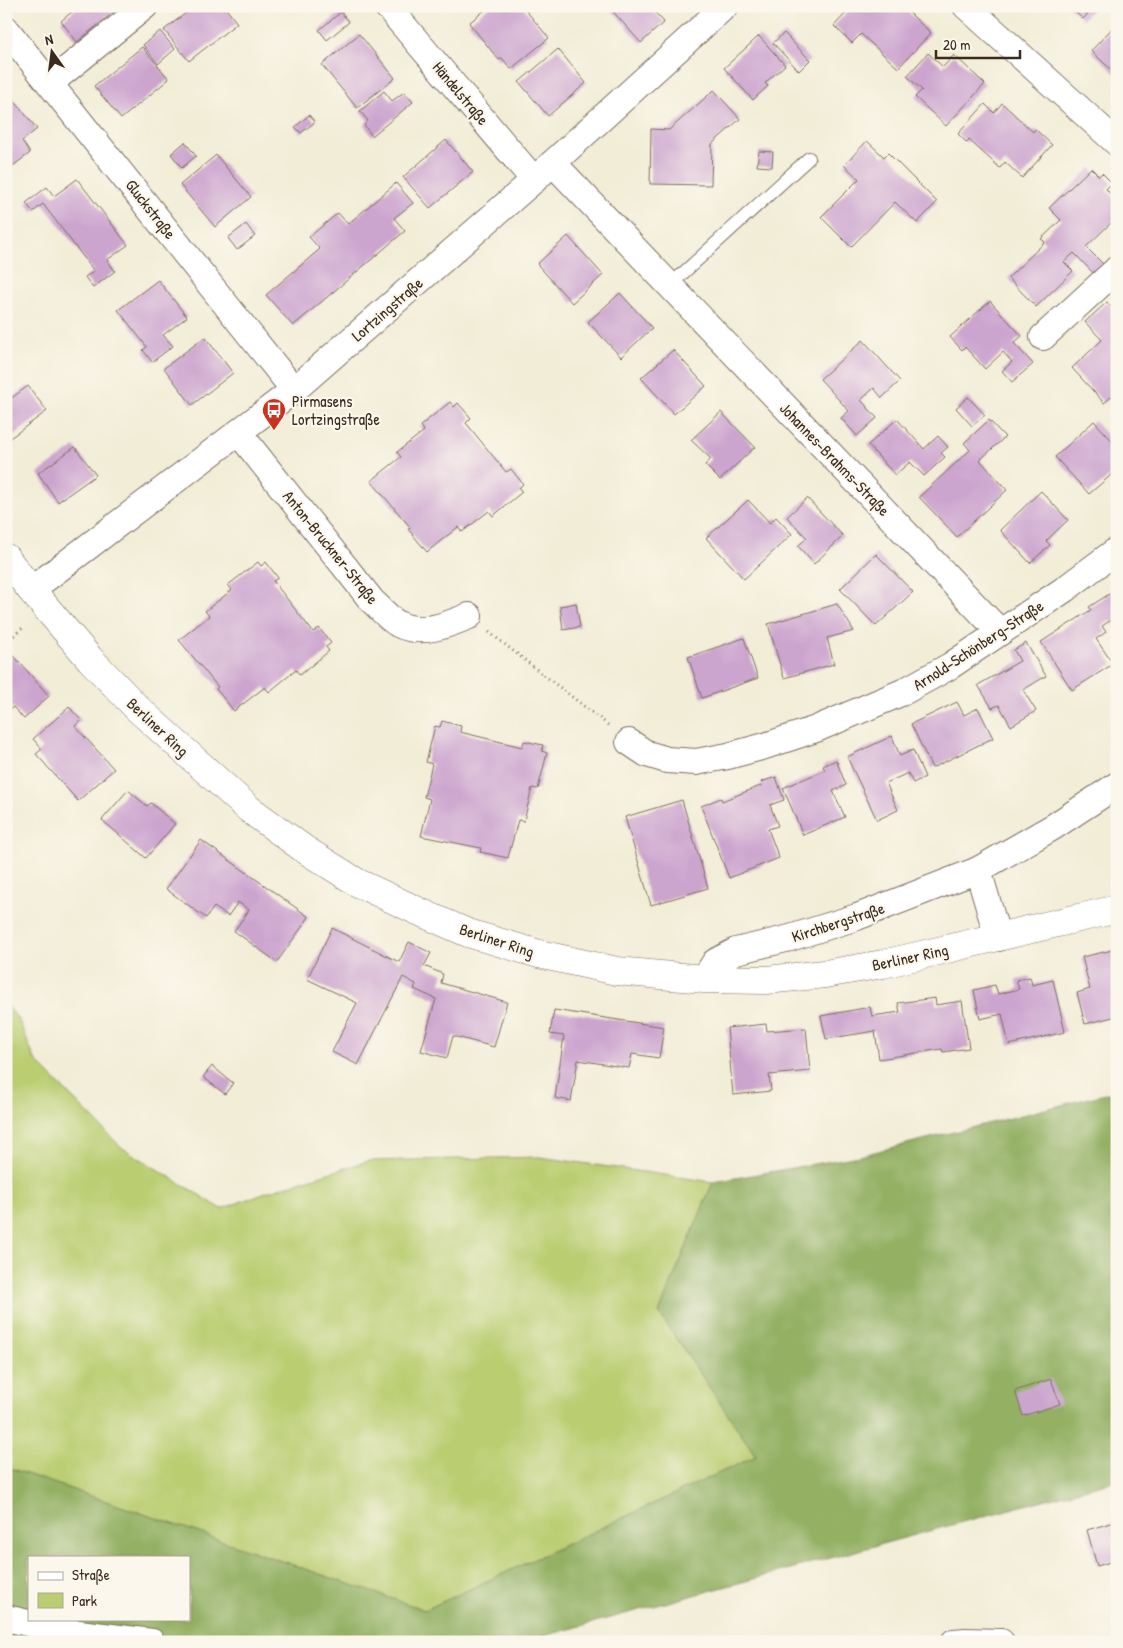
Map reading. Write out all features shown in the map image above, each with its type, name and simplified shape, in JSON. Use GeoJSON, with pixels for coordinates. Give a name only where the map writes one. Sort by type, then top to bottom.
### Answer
{"type":"FeatureCollection","features":[{"type":"Feature","properties":{"kind":"street"},"geometry":{"type":"LineString","coordinates":[[50,83],[145,6]]}},
{"type":"Feature","properties":{"kind":"street","name":"Händelstraße"},"geometry":{"type":"LineString","coordinates":[[387,6],[543,172]]}},
{"type":"Feature","properties":{"kind":"street","name":"Lortzingstraße"},"geometry":{"type":"LineString","coordinates":[[31,590],[294,390],[543,172],[725,6]]}},
{"type":"Feature","properties":{"kind":"street"},"geometry":{"type":"LineString","coordinates":[[966,6],[1117,143]]}},
{"type":"Feature","properties":{"kind":"street","name":"Gluckstraße"},"geometry":{"type":"LineString","coordinates":[[6,30],[294,390]]}},
{"type":"Feature","properties":{"kind":"street","name":"Johannes-Brahms-Straße"},"geometry":{"type":"LineString","coordinates":[[543,172],[669,286],[1000,632]]}},
{"type":"Feature","properties":{"kind":"street"},"geometry":{"type":"LineString","coordinates":[[1043,337],[1117,269]]}},
{"type":"Feature","properties":{"kind":"street","name":"Anton-Bruckner-Straße"},"geometry":{"type":"LineString","coordinates":[[239,433],[372,601],[397,623],[415,629],[442,627],[469,616]]}},
{"type":"Feature","properties":{"kind":"street","name":"Arnold-Schönberg-Straße"},"geometry":{"type":"LineString","coordinates":[[629,742],[647,754],[660,758],[696,762],[765,746],[816,729],[903,692],[950,666],[1065,589],[1117,550]]}},
{"type":"Feature","properties":{"kind":"street","name":"Berliner Ring"},"geometry":{"type":"LineString","coordinates":[[6,558],[90,659],[137,708],[249,810],[304,849],[358,883],[468,933],[539,954],[617,971],[704,979],[766,980],[825,974],[883,964],[1117,910]]}},
{"type":"Feature","properties":{"kind":"street","name":"Kirchbergstraße"},"geometry":{"type":"LineString","coordinates":[[704,979],[715,962],[736,951],[790,938],[857,917],[978,870],[1053,827],[1117,785]]}},
{"type":"Feature","properties":{"kind":"street"},"geometry":{"type":"LineString","coordinates":[[978,870],[998,938]]}},
{"type":"Feature","properties":{"kind":"street"},"geometry":{"type":"LineString","coordinates":[[6,1618],[63,1631],[152,1642]]}},
{"type":"Feature","properties":{"kind":"street"},"geometry":{"type":"LineString","coordinates":[[954,1642],[965,1640],[1001,1642]]}},
{"type":"Feature","properties":{"kind":"lane"},"geometry":{"type":"LineString","coordinates":[[669,286],[809,158]]}},
{"type":"Feature","properties":{"kind":"path"},"geometry":{"type":"LineString","coordinates":[[469,616],[629,742]]}},
{"type":"Feature","properties":{"kind":"green space"},"geometry":{"type":"Polygon","coordinates":[[[6,1002],[20,1023],[35,1060],[121,1147],[222,1209],[263,1193],[368,1161],[540,1157],[713,1182],[659,1313],[756,1456],[425,1610],[6,1467],[6,1002]]]}},
{"type":"Feature","properties":{"kind":"green space"},"geometry":{"type":"Polygon","coordinates":[[[1117,1091],[1117,1480],[522,1642],[6,1642],[6,1467],[425,1610],[756,1456],[659,1313],[713,1182],[859,1156],[1117,1091]]]}},
{"type":"Feature","properties":{"kind":"building"},"geometry":{"type":"Polygon","coordinates":[[[79,6],[121,6],[77,42],[61,21],[79,6]]]}},
{"type":"Feature","properties":{"kind":"building"},"geometry":{"type":"Polygon","coordinates":[[[195,6],[224,6],[237,23],[189,61],[164,30],[195,6]]]}},
{"type":"Feature","properties":{"kind":"building"},"geometry":{"type":"Polygon","coordinates":[[[490,6],[522,6],[549,38],[511,69],[502,58],[499,60],[469,23],[490,6]]]}},
{"type":"Feature","properties":{"kind":"building"},"geometry":{"type":"Polygon","coordinates":[[[608,6],[649,6],[664,22],[641,43],[608,6]]]}},
{"type":"Feature","properties":{"kind":"building"},"geometry":{"type":"Polygon","coordinates":[[[846,6],[902,6],[931,33],[898,68],[861,34],[852,43],[834,26],[850,9],[846,6]]]}},
{"type":"Feature","properties":{"kind":"building"},"geometry":{"type":"Polygon","coordinates":[[[1068,6],[1095,6],[1083,19],[1068,6]]]}},
{"type":"Feature","properties":{"kind":"building"},"geometry":{"type":"Polygon","coordinates":[[[341,12],[349,22],[327,40],[319,30],[341,12]]]}},
{"type":"Feature","properties":{"kind":"building"},"geometry":{"type":"Polygon","coordinates":[[[1117,23],[1117,75],[1091,51],[1117,23]]]}},
{"type":"Feature","properties":{"kind":"building"},"geometry":{"type":"Polygon","coordinates":[[[160,31],[175,49],[158,64],[143,45],[160,31]]]}},
{"type":"Feature","properties":{"kind":"building"},"geometry":{"type":"Polygon","coordinates":[[[784,33],[810,60],[799,71],[773,43],[784,33]]]}},
{"type":"Feature","properties":{"kind":"building"},"geometry":{"type":"Polygon","coordinates":[[[359,34],[395,78],[357,108],[322,65],[359,34]]]}},
{"type":"Feature","properties":{"kind":"building"},"geometry":{"type":"Polygon","coordinates":[[[759,36],[785,65],[765,83],[768,86],[753,100],[724,68],[759,36]]]}},
{"type":"Feature","properties":{"kind":"building"},"geometry":{"type":"Polygon","coordinates":[[[142,47],[169,79],[121,119],[94,86],[142,47]]]}},
{"type":"Feature","properties":{"kind":"building"},"geometry":{"type":"Polygon","coordinates":[[[558,49],[586,83],[548,116],[519,82],[558,49]]]}},
{"type":"Feature","properties":{"kind":"building"},"geometry":{"type":"Polygon","coordinates":[[[928,53],[943,67],[954,55],[985,84],[946,126],[915,97],[922,90],[907,76],[928,53]]]}},
{"type":"Feature","properties":{"kind":"building"},"geometry":{"type":"Polygon","coordinates":[[[6,90],[37,129],[22,141],[30,153],[6,171],[6,90]]]}},
{"type":"Feature","properties":{"kind":"building"},"geometry":{"type":"Polygon","coordinates":[[[714,90],[740,119],[712,144],[711,185],[650,184],[651,129],[669,130],[714,90]]]}},
{"type":"Feature","properties":{"kind":"building"},"geometry":{"type":"Polygon","coordinates":[[[384,91],[392,101],[404,92],[413,102],[372,136],[364,125],[368,121],[360,111],[384,91]]]}},
{"type":"Feature","properties":{"kind":"building"},"geometry":{"type":"Polygon","coordinates":[[[1002,103],[1033,132],[1035,129],[1052,145],[1022,178],[1005,162],[1000,168],[969,140],[967,143],[958,134],[985,104],[994,113],[1002,103]]]}},
{"type":"Feature","properties":{"kind":"building"},"geometry":{"type":"Polygon","coordinates":[[[309,115],[315,122],[301,133],[295,127],[309,115]]]}},
{"type":"Feature","properties":{"kind":"building"},"geometry":{"type":"Polygon","coordinates":[[[446,140],[473,172],[430,208],[403,177],[446,140]]]}},
{"type":"Feature","properties":{"kind":"building"},"geometry":{"type":"Polygon","coordinates":[[[867,141],[884,157],[888,153],[937,202],[917,223],[895,202],[851,247],[821,217],[859,179],[844,165],[867,141]]]}},
{"type":"Feature","properties":{"kind":"building"},"geometry":{"type":"Polygon","coordinates":[[[185,142],[196,156],[182,168],[171,154],[185,142]]]}},
{"type":"Feature","properties":{"kind":"building"},"geometry":{"type":"Polygon","coordinates":[[[759,151],[773,152],[772,167],[757,166],[759,151]]]}},
{"type":"Feature","properties":{"kind":"building"},"geometry":{"type":"Polygon","coordinates":[[[216,155],[251,197],[215,227],[180,185],[216,155]]]}},
{"type":"Feature","properties":{"kind":"building"},"geometry":{"type":"Polygon","coordinates":[[[1091,168],[1099,176],[1102,173],[1112,183],[1106,189],[1117,201],[1117,217],[1086,247],[1105,266],[1095,275],[1074,253],[1064,262],[1073,271],[1036,307],[1008,278],[1045,242],[1041,239],[1061,220],[1049,208],[1091,168]]]}},
{"type":"Feature","properties":{"kind":"building"},"geometry":{"type":"Polygon","coordinates":[[[77,179],[128,245],[107,260],[115,271],[93,288],[85,277],[94,271],[43,204],[33,212],[26,203],[47,187],[54,196],[77,179]]]}},
{"type":"Feature","properties":{"kind":"building"},"geometry":{"type":"Polygon","coordinates":[[[396,183],[413,203],[394,218],[405,231],[293,326],[266,295],[320,249],[309,237],[338,213],[348,224],[396,183]]]}},
{"type":"Feature","properties":{"kind":"building"},"geometry":{"type":"Polygon","coordinates":[[[246,224],[255,236],[237,250],[228,238],[246,224]]]}},
{"type":"Feature","properties":{"kind":"building"},"geometry":{"type":"Polygon","coordinates":[[[568,236],[603,275],[572,303],[537,264],[568,236]]]}},
{"type":"Feature","properties":{"kind":"building"},"geometry":{"type":"Polygon","coordinates":[[[158,280],[187,317],[163,335],[173,346],[152,362],[143,350],[147,347],[118,310],[158,280]]]}},
{"type":"Feature","properties":{"kind":"building"},"geometry":{"type":"Polygon","coordinates":[[[620,293],[652,328],[621,357],[588,322],[620,293]]]}},
{"type":"Feature","properties":{"kind":"building"},"geometry":{"type":"Polygon","coordinates":[[[990,301],[1022,336],[1014,343],[1033,364],[1012,382],[1002,371],[1012,362],[1003,352],[985,369],[965,347],[962,350],[950,337],[990,301]]]}},
{"type":"Feature","properties":{"kind":"building"},"geometry":{"type":"Polygon","coordinates":[[[1107,302],[1117,313],[1117,327],[1114,329],[1117,332],[1117,392],[1104,403],[1072,368],[1102,340],[1085,322],[1107,302]]]}},
{"type":"Feature","properties":{"kind":"building"},"geometry":{"type":"Polygon","coordinates":[[[205,337],[233,373],[192,405],[164,368],[205,337]]]}},
{"type":"Feature","properties":{"kind":"building"},"geometry":{"type":"Polygon","coordinates":[[[863,340],[900,381],[882,398],[874,388],[861,400],[877,418],[857,436],[841,418],[849,411],[820,379],[863,340]]]}},
{"type":"Feature","properties":{"kind":"building"},"geometry":{"type":"Polygon","coordinates":[[[673,350],[706,386],[674,414],[641,378],[673,350]]]}},
{"type":"Feature","properties":{"kind":"building"},"geometry":{"type":"Polygon","coordinates":[[[28,386],[47,411],[6,441],[6,402],[28,386]]]}},
{"type":"Feature","properties":{"kind":"building"},"geometry":{"type":"Polygon","coordinates":[[[968,397],[985,415],[972,426],[956,408],[968,397]]]}},
{"type":"Feature","properties":{"kind":"building"},"geometry":{"type":"Polygon","coordinates":[[[450,402],[454,407],[458,403],[471,418],[466,423],[506,472],[511,469],[523,484],[519,488],[522,492],[493,516],[489,511],[462,532],[458,527],[427,552],[408,529],[411,528],[371,481],[401,457],[397,452],[424,431],[420,426],[450,402]]]}},
{"type":"Feature","properties":{"kind":"building"},"geometry":{"type":"Polygon","coordinates":[[[721,412],[755,447],[720,480],[705,465],[711,459],[691,440],[721,412]]]}},
{"type":"Feature","properties":{"kind":"building"},"geometry":{"type":"Polygon","coordinates":[[[897,419],[924,449],[938,436],[948,447],[941,453],[945,457],[924,476],[910,462],[895,475],[868,445],[897,419]]]}},
{"type":"Feature","properties":{"kind":"building"},"geometry":{"type":"Polygon","coordinates":[[[989,420],[1005,437],[980,460],[1007,490],[957,537],[919,497],[970,450],[964,443],[989,420]]]}},
{"type":"Feature","properties":{"kind":"building"},"geometry":{"type":"Polygon","coordinates":[[[1094,421],[1117,446],[1117,470],[1089,494],[1055,457],[1094,421]]]}},
{"type":"Feature","properties":{"kind":"building"},"geometry":{"type":"Polygon","coordinates":[[[75,447],[96,475],[58,502],[38,473],[75,447]]]}},
{"type":"Feature","properties":{"kind":"building"},"geometry":{"type":"Polygon","coordinates":[[[1041,491],[1068,520],[1046,541],[1050,545],[1030,563],[1000,530],[1041,491]]]}},
{"type":"Feature","properties":{"kind":"building"},"geometry":{"type":"Polygon","coordinates":[[[807,498],[843,536],[814,564],[798,546],[807,538],[787,517],[807,498]]]}},
{"type":"Feature","properties":{"kind":"building"},"geometry":{"type":"Polygon","coordinates":[[[748,500],[770,523],[776,517],[792,534],[744,579],[706,538],[748,500]]]}},
{"type":"Feature","properties":{"kind":"building"},"geometry":{"type":"Polygon","coordinates":[[[876,554],[913,592],[876,626],[840,589],[876,554]]]}},
{"type":"Feature","properties":{"kind":"building"},"geometry":{"type":"Polygon","coordinates":[[[258,562],[261,566],[266,562],[278,578],[273,581],[313,632],[319,628],[331,643],[326,647],[329,651],[300,675],[296,670],[269,692],[265,687],[234,711],[216,689],[218,687],[179,640],[209,616],[205,611],[232,590],[228,585],[258,562]]]}},
{"type":"Feature","properties":{"kind":"building"},"geometry":{"type":"Polygon","coordinates":[[[1117,589],[1117,629],[1111,620],[1102,626],[1106,632],[1096,639],[1113,664],[1072,690],[1041,642],[1091,610],[1089,607],[1117,589]]]}},
{"type":"Feature","properties":{"kind":"building"},"geometry":{"type":"Polygon","coordinates":[[[576,603],[580,627],[563,630],[560,606],[576,603]]]}},
{"type":"Feature","properties":{"kind":"building"},"geometry":{"type":"Polygon","coordinates":[[[837,604],[854,631],[827,638],[834,664],[784,678],[768,624],[837,604]]]}},
{"type":"Feature","properties":{"kind":"building"},"geometry":{"type":"Polygon","coordinates":[[[744,638],[758,678],[702,698],[688,657],[744,638]]]}},
{"type":"Feature","properties":{"kind":"building"},"geometry":{"type":"Polygon","coordinates":[[[1026,643],[1046,676],[1023,690],[1036,711],[1011,726],[999,705],[992,708],[978,685],[1020,661],[1014,650],[1026,643]]]}},
{"type":"Feature","properties":{"kind":"building"},"geometry":{"type":"Polygon","coordinates":[[[14,656],[49,696],[24,719],[13,707],[6,713],[6,662],[14,656]]]}},
{"type":"Feature","properties":{"kind":"building"},"geometry":{"type":"Polygon","coordinates":[[[957,702],[964,715],[978,708],[993,738],[932,768],[911,724],[957,702]]]}},
{"type":"Feature","properties":{"kind":"building"},"geometry":{"type":"Polygon","coordinates":[[[69,707],[81,720],[75,726],[114,769],[78,801],[36,754],[42,749],[33,739],[69,707]]]}},
{"type":"Feature","properties":{"kind":"building"},"geometry":{"type":"Polygon","coordinates":[[[442,721],[461,726],[460,732],[522,747],[524,741],[543,745],[542,751],[547,753],[538,789],[532,788],[524,821],[518,820],[508,858],[480,852],[481,848],[421,836],[430,799],[424,797],[432,764],[426,762],[435,726],[440,727],[442,721]]]}},
{"type":"Feature","properties":{"kind":"building"},"geometry":{"type":"Polygon","coordinates":[[[892,736],[900,756],[913,750],[925,777],[913,783],[908,773],[886,783],[898,810],[877,820],[847,757],[892,736]]]}},
{"type":"Feature","properties":{"kind":"building"},"geometry":{"type":"Polygon","coordinates":[[[836,760],[846,785],[833,791],[845,817],[803,835],[783,788],[825,770],[823,766],[836,760]]]}},
{"type":"Feature","properties":{"kind":"building"},"geometry":{"type":"Polygon","coordinates":[[[776,777],[784,800],[770,805],[778,826],[768,829],[779,858],[729,878],[701,806],[721,798],[722,801],[763,785],[761,782],[776,777]]]}},
{"type":"Feature","properties":{"kind":"building"},"geometry":{"type":"Polygon","coordinates":[[[128,790],[147,806],[151,803],[175,824],[146,858],[102,820],[128,790]]]}},
{"type":"Feature","properties":{"kind":"building"},"geometry":{"type":"Polygon","coordinates":[[[682,800],[708,888],[651,905],[625,817],[682,800]]]}},
{"type":"Feature","properties":{"kind":"building"},"geometry":{"type":"Polygon","coordinates":[[[201,840],[309,917],[277,962],[234,931],[249,910],[238,902],[228,916],[214,907],[206,918],[166,889],[201,840]]]}},
{"type":"Feature","properties":{"kind":"building"},"geometry":{"type":"Polygon","coordinates":[[[332,928],[399,962],[409,942],[431,953],[424,966],[443,974],[441,983],[507,1002],[494,1047],[453,1036],[447,1058],[421,1051],[436,999],[414,989],[416,984],[403,977],[358,1065],[332,1052],[357,1003],[307,979],[332,928]]]}},
{"type":"Feature","properties":{"kind":"building"},"geometry":{"type":"Polygon","coordinates":[[[1117,949],[1117,1016],[1085,1024],[1077,993],[1090,989],[1082,957],[1117,949]]]}},
{"type":"Feature","properties":{"kind":"building"},"geometry":{"type":"Polygon","coordinates":[[[1030,977],[1032,985],[1053,980],[1065,1032],[1009,1045],[1002,1014],[980,1019],[974,990],[995,985],[998,994],[1019,989],[1016,980],[1030,977]]]}},
{"type":"Feature","properties":{"kind":"building"},"geometry":{"type":"Polygon","coordinates":[[[935,998],[936,1005],[962,1001],[969,1048],[943,1052],[942,1049],[879,1059],[875,1031],[826,1039],[821,1016],[870,1007],[872,1016],[900,1012],[898,1003],[935,998]]]}},
{"type":"Feature","properties":{"kind":"building"},"geometry":{"type":"Polygon","coordinates":[[[554,1010],[664,1027],[659,1058],[632,1054],[629,1068],[578,1060],[571,1101],[555,1098],[564,1036],[550,1034],[554,1010]]]}},
{"type":"Feature","properties":{"kind":"building"},"geometry":{"type":"Polygon","coordinates":[[[766,1024],[767,1031],[806,1028],[810,1071],[769,1075],[771,1091],[733,1095],[727,1028],[766,1024]]]}},
{"type":"Feature","properties":{"kind":"building"},"geometry":{"type":"Polygon","coordinates":[[[212,1066],[233,1083],[225,1094],[203,1077],[212,1066]]]}},
{"type":"Feature","properties":{"kind":"building"},"geometry":{"type":"Polygon","coordinates":[[[1051,1379],[1060,1404],[1023,1416],[1015,1391],[1051,1379]]]}},
{"type":"Feature","properties":{"kind":"building"},"geometry":{"type":"Polygon","coordinates":[[[1117,1521],[1117,1560],[1097,1566],[1087,1530],[1117,1521]]]}},
{"type":"Feature","properties":{"kind":"place","name":"Pirmasens Lortzingstraße"},"geometry":{"type":"Point","coordinates":[274,431]}}]}
